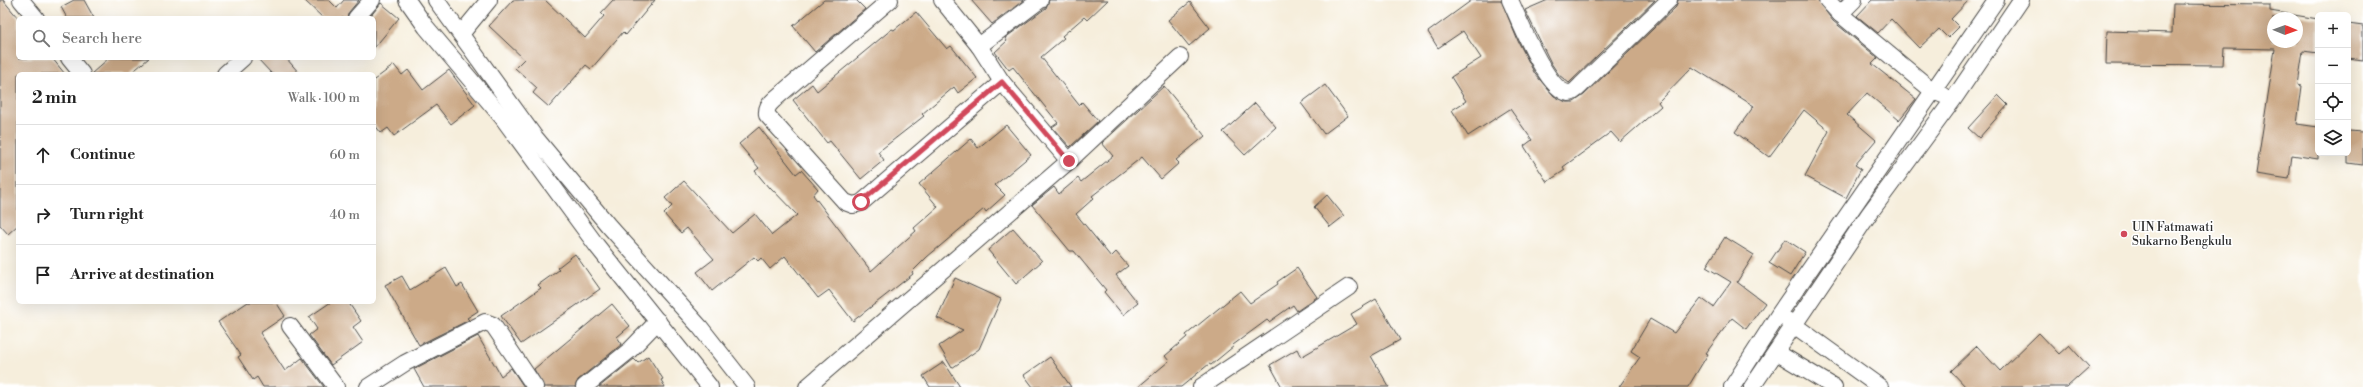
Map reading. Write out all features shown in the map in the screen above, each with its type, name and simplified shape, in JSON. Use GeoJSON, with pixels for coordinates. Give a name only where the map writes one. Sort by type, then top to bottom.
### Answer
{"type":"FeatureCollection","features":[{"type":"Feature","properties":{"kind":"street"},"geometry":{"type":"LineString","coordinates":[[21,0],[34,16]]}},
{"type":"Feature","properties":{"kind":"street"},"geometry":{"type":"LineString","coordinates":[[358,16],[372,0]]}},
{"type":"Feature","properties":{"kind":"street"},"geometry":{"type":"LineString","coordinates":[[407,0],[426,27],[502,117],[597,246],[710,387]]}},
{"type":"Feature","properties":{"kind":"street"},"geometry":{"type":"LineString","coordinates":[[436,0],[534,136],[608,225],[700,327],[747,387]]}},
{"type":"Feature","properties":{"kind":"street"},"geometry":{"type":"LineString","coordinates":[[460,34],[489,0]]}},
{"type":"Feature","properties":{"kind":"street"},"geometry":{"type":"LineString","coordinates":[[890,0],[776,98],[767,110],[767,115],[845,202],[853,205],[861,202],[1002,82]]}},
{"type":"Feature","properties":{"kind":"street"},"geometry":{"type":"LineString","coordinates":[[942,0],[979,46],[1002,82],[1069,161]]}},
{"type":"Feature","properties":{"kind":"street"},"geometry":{"type":"LineString","coordinates":[[979,46],[1040,0]]}},
{"type":"Feature","properties":{"kind":"street"},"geometry":{"type":"LineString","coordinates":[[1510,0],[1542,66],[1560,90],[1568,93],[1572,92],[1582,84],[1669,0]]}},
{"type":"Feature","properties":{"kind":"street"},"geometry":{"type":"LineString","coordinates":[[1827,0],[1840,14],[1933,90],[1953,100]]}},
{"type":"Feature","properties":{"kind":"street"},"geometry":{"type":"LineString","coordinates":[[1840,14],[1854,0]]}},
{"type":"Feature","properties":{"kind":"street"},"geometry":{"type":"LineString","coordinates":[[1732,387],[1779,314],[1996,0]]}},
{"type":"Feature","properties":{"kind":"street"},"geometry":{"type":"LineString","coordinates":[[1752,387],[1869,214],[1953,100],[2021,0]]}},
{"type":"Feature","properties":{"kind":"street"},"geometry":{"type":"LineString","coordinates":[[807,387],[1069,161],[1180,57]]}},
{"type":"Feature","properties":{"kind":"street"},"geometry":{"type":"LineString","coordinates":[[71,60],[80,72]]}},
{"type":"Feature","properties":{"kind":"street"},"geometry":{"type":"LineString","coordinates":[[227,72],[241,60]]}},
{"type":"Feature","properties":{"kind":"street"},"geometry":{"type":"LineString","coordinates":[[1201,387],[1349,287]]}},
{"type":"Feature","properties":{"kind":"street"},"geometry":{"type":"LineString","coordinates":[[1779,314],[1880,387]]}},
{"type":"Feature","properties":{"kind":"street"},"geometry":{"type":"LineString","coordinates":[[584,387],[630,350],[658,321]]}},
{"type":"Feature","properties":{"kind":"street"},"geometry":{"type":"LineString","coordinates":[[368,387],[405,363],[478,323],[485,322],[493,325],[535,387]]}},
{"type":"Feature","properties":{"kind":"street"},"geometry":{"type":"LineString","coordinates":[[290,326],[336,387]]}},
{"type":"Feature","properties":{"kind":"street"},"geometry":{"type":"LineString","coordinates":[[1776,352],[1834,387]]}},
{"type":"Feature","properties":{"kind":"building"},"geometry":{"type":"Polygon","coordinates":[[[0,0],[3,0],[16,16],[16,60],[54,60],[63,72],[16,72],[16,227],[8,234],[0,225],[0,0]]]}},
{"type":"Feature","properties":{"kind":"building"},"geometry":{"type":"Polygon","coordinates":[[[74,0],[84,0],[93,16],[66,16],[61,7],[74,0]]]}},
{"type":"Feature","properties":{"kind":"building"},"geometry":{"type":"Polygon","coordinates":[[[304,0],[329,0],[337,8],[344,0],[359,0],[349,12],[348,16],[321,16],[304,0]]]}},
{"type":"Feature","properties":{"kind":"building"},"geometry":{"type":"Polygon","coordinates":[[[513,0],[545,0],[585,38],[604,16],[601,13],[613,0],[655,0],[626,35],[623,32],[591,69],[586,65],[549,107],[533,93],[537,88],[515,68],[524,59],[489,26],[513,0]]]}},
{"type":"Feature","properties":{"kind":"building"},"geometry":{"type":"Polygon","coordinates":[[[824,0],[856,0],[865,9],[815,52],[793,26],[824,0]]]}},
{"type":"Feature","properties":{"kind":"building"},"geometry":{"type":"Polygon","coordinates":[[[971,0],[1024,0],[992,24],[971,0]]]}},
{"type":"Feature","properties":{"kind":"building"},"geometry":{"type":"Polygon","coordinates":[[[1049,0],[1108,0],[1087,20],[1084,17],[1062,36],[1064,38],[1041,57],[1079,105],[1082,102],[1098,121],[1070,147],[1052,127],[1058,123],[1013,67],[1009,70],[995,52],[1007,41],[1005,38],[1046,8],[1049,0]]]}},
{"type":"Feature","properties":{"kind":"building"},"geometry":{"type":"Polygon","coordinates":[[[1472,0],[1501,0],[1518,41],[1535,74],[1554,96],[1566,102],[1574,102],[1584,95],[1676,7],[1678,0],[1817,0],[1833,21],[1878,58],[1872,64],[1916,99],[1899,120],[1867,93],[1847,115],[1876,140],[1855,165],[1861,169],[1846,198],[1805,176],[1829,131],[1804,110],[1769,157],[1735,132],[1754,106],[1692,67],[1658,102],[1661,106],[1620,142],[1611,132],[1563,167],[1565,170],[1547,182],[1524,146],[1532,140],[1510,109],[1468,136],[1452,110],[1466,101],[1451,77],[1481,58],[1463,31],[1438,48],[1428,32],[1472,0]]]}},
{"type":"Feature","properties":{"kind":"building"},"geometry":{"type":"Polygon","coordinates":[[[1548,0],[1655,0],[1569,83],[1559,75],[1551,63],[1525,10],[1548,0]]]}},
{"type":"Feature","properties":{"kind":"building"},"geometry":{"type":"Polygon","coordinates":[[[1872,0],[1969,0],[1951,19],[1959,27],[1948,38],[1939,29],[1919,48],[1891,19],[1878,33],[1857,16],[1872,0]]]}},
{"type":"Feature","properties":{"kind":"building"},"geometry":{"type":"Polygon","coordinates":[[[1190,2],[1210,28],[1189,46],[1168,20],[1190,2]]]}},
{"type":"Feature","properties":{"kind":"building"},"geometry":{"type":"Polygon","coordinates":[[[381,3],[399,18],[376,46],[376,16],[371,16],[381,3]]]}},
{"type":"Feature","properties":{"kind":"building"},"geometry":{"type":"Polygon","coordinates":[[[2173,4],[2270,5],[2270,11],[2276,12],[2267,12],[2267,48],[2303,48],[2303,16],[2315,18],[2315,53],[2303,51],[2298,85],[2302,86],[2297,124],[2315,127],[2315,156],[2318,156],[2318,159],[2292,155],[2289,179],[2256,174],[2275,49],[2224,48],[2223,65],[2106,64],[2107,31],[2172,33],[2173,4]]]}},
{"type":"Feature","properties":{"kind":"building"},"geometry":{"type":"Polygon","coordinates":[[[916,12],[947,49],[951,46],[977,78],[958,93],[954,87],[922,114],[924,116],[878,152],[884,160],[861,179],[830,141],[827,143],[793,100],[812,84],[817,91],[892,29],[894,30],[916,12]]]}},
{"type":"Feature","properties":{"kind":"building"},"geometry":{"type":"Polygon","coordinates":[[[2351,24],[2363,26],[2363,60],[2351,58],[2351,24]]]}},
{"type":"Feature","properties":{"kind":"building"},"geometry":{"type":"Polygon","coordinates":[[[107,60],[147,60],[132,72],[93,72],[107,60]]]}},
{"type":"Feature","properties":{"kind":"building"},"geometry":{"type":"Polygon","coordinates":[[[259,60],[288,60],[298,72],[270,72],[259,60]]]}},
{"type":"Feature","properties":{"kind":"building"},"geometry":{"type":"Polygon","coordinates":[[[394,65],[402,75],[408,70],[423,90],[449,70],[475,105],[451,124],[436,105],[394,136],[388,128],[381,133],[376,127],[376,78],[394,65]]]}},
{"type":"Feature","properties":{"kind":"building"},"geometry":{"type":"Polygon","coordinates":[[[1325,85],[1348,116],[1324,134],[1301,103],[1325,85]]]}},
{"type":"Feature","properties":{"kind":"building"},"geometry":{"type":"Polygon","coordinates":[[[1164,86],[1205,136],[1176,160],[1179,163],[1161,179],[1142,157],[1092,196],[1094,198],[1076,214],[1111,257],[1116,252],[1128,266],[1116,275],[1138,303],[1123,315],[1104,292],[1106,290],[1074,251],[1070,251],[1032,205],[1054,187],[1059,194],[1078,178],[1081,182],[1113,156],[1102,143],[1164,86]]]}},
{"type":"Feature","properties":{"kind":"building"},"geometry":{"type":"Polygon","coordinates":[[[1998,95],[2008,105],[1979,138],[1968,128],[1998,95]]]}},
{"type":"Feature","properties":{"kind":"building"},"geometry":{"type":"Polygon","coordinates":[[[1255,103],[1276,127],[1245,155],[1223,132],[1255,103]]]}},
{"type":"Feature","properties":{"kind":"building"},"geometry":{"type":"Polygon","coordinates":[[[1006,125],[1031,155],[995,185],[1005,195],[986,212],[984,209],[927,257],[912,272],[913,274],[853,321],[829,290],[818,298],[785,256],[770,269],[761,258],[758,261],[754,257],[712,291],[697,272],[714,259],[687,228],[681,233],[664,214],[672,206],[665,198],[684,181],[732,233],[755,214],[772,235],[797,215],[770,187],[769,188],[755,171],[759,168],[739,144],[759,127],[796,174],[801,170],[818,189],[813,195],[871,271],[916,231],[914,228],[938,207],[919,184],[971,139],[978,148],[1006,125]]]}},
{"type":"Feature","properties":{"kind":"building"},"geometry":{"type":"Polygon","coordinates":[[[2351,131],[2363,132],[2363,165],[2348,163],[2348,156],[2351,156],[2351,131]]]}},
{"type":"Feature","properties":{"kind":"building"},"geometry":{"type":"Polygon","coordinates":[[[1327,195],[1344,216],[1330,227],[1314,207],[1327,195]]]}},
{"type":"Feature","properties":{"kind":"building"},"geometry":{"type":"Polygon","coordinates":[[[1013,228],[1042,261],[1016,284],[988,250],[1013,228]]]}},
{"type":"Feature","properties":{"kind":"building"},"geometry":{"type":"Polygon","coordinates":[[[1725,237],[1754,255],[1737,282],[1765,303],[1746,329],[1732,318],[1706,353],[1708,354],[1688,387],[1619,387],[1640,357],[1631,351],[1650,319],[1674,333],[1701,298],[1713,307],[1731,282],[1706,267],[1725,237]]]}},
{"type":"Feature","properties":{"kind":"building"},"geometry":{"type":"Polygon","coordinates":[[[1785,239],[1805,252],[1790,276],[1769,263],[1785,239]]]}},
{"type":"Feature","properties":{"kind":"building"},"geometry":{"type":"Polygon","coordinates":[[[575,254],[600,289],[521,344],[501,316],[541,288],[538,285],[559,270],[557,268],[575,254]]]}},
{"type":"Feature","properties":{"kind":"building"},"geometry":{"type":"Polygon","coordinates":[[[446,268],[457,287],[462,284],[478,311],[467,318],[469,320],[419,345],[385,285],[402,276],[410,290],[446,268]]]}},
{"type":"Feature","properties":{"kind":"building"},"geometry":{"type":"Polygon","coordinates":[[[1297,268],[1317,297],[1297,311],[1293,305],[1269,322],[1267,320],[1181,387],[1138,387],[1169,361],[1165,356],[1187,337],[1186,335],[1240,291],[1250,303],[1278,284],[1277,282],[1297,268]]]}},
{"type":"Feature","properties":{"kind":"building"},"geometry":{"type":"Polygon","coordinates":[[[955,278],[1001,299],[979,349],[952,368],[939,346],[963,330],[937,318],[955,278]]]}},
{"type":"Feature","properties":{"kind":"building"},"geometry":{"type":"Polygon","coordinates":[[[1376,299],[1400,340],[1371,356],[1389,387],[1282,387],[1270,365],[1297,349],[1301,357],[1357,324],[1351,314],[1376,299]]]}},
{"type":"Feature","properties":{"kind":"building"},"geometry":{"type":"Polygon","coordinates":[[[245,304],[277,304],[285,316],[260,333],[285,371],[302,358],[324,387],[263,387],[257,377],[253,380],[238,357],[241,355],[218,322],[245,304]]]}},
{"type":"Feature","properties":{"kind":"building"},"geometry":{"type":"Polygon","coordinates":[[[328,304],[349,304],[361,321],[353,327],[363,342],[331,365],[309,335],[317,329],[309,317],[328,304]]]}},
{"type":"Feature","properties":{"kind":"building"},"geometry":{"type":"Polygon","coordinates":[[[612,304],[630,326],[617,337],[622,344],[578,380],[575,387],[544,387],[534,369],[612,304]]]}},
{"type":"Feature","properties":{"kind":"building"},"geometry":{"type":"Polygon","coordinates":[[[2039,333],[2059,354],[2069,345],[2089,367],[2067,387],[1966,387],[1951,371],[1977,346],[2000,371],[2039,333]]]}},
{"type":"Feature","properties":{"kind":"building"},"geometry":{"type":"Polygon","coordinates":[[[478,336],[501,376],[511,368],[524,387],[424,387],[414,369],[478,336]]]}},
{"type":"Feature","properties":{"kind":"building"},"geometry":{"type":"Polygon","coordinates":[[[648,356],[663,379],[661,380],[665,387],[599,387],[634,359],[638,363],[648,356]]]}},
{"type":"Feature","properties":{"kind":"building"},"geometry":{"type":"Polygon","coordinates":[[[1050,357],[1071,387],[1033,387],[1024,375],[1050,357]]]}},
{"type":"Feature","properties":{"kind":"building"},"geometry":{"type":"Polygon","coordinates":[[[944,362],[960,387],[930,387],[923,376],[944,362]]]}},
{"type":"Feature","properties":{"kind":"place","name":"UIN Fatmawati Sukarno Bengkulu"},"geometry":{"type":"Point","coordinates":[2124,234]}},
{"type":"Feature","properties":{"kind":"route"},"geometry":{"type":"LineString","coordinates":[[861,202],[1002,82],[1069,161]]}}]}
